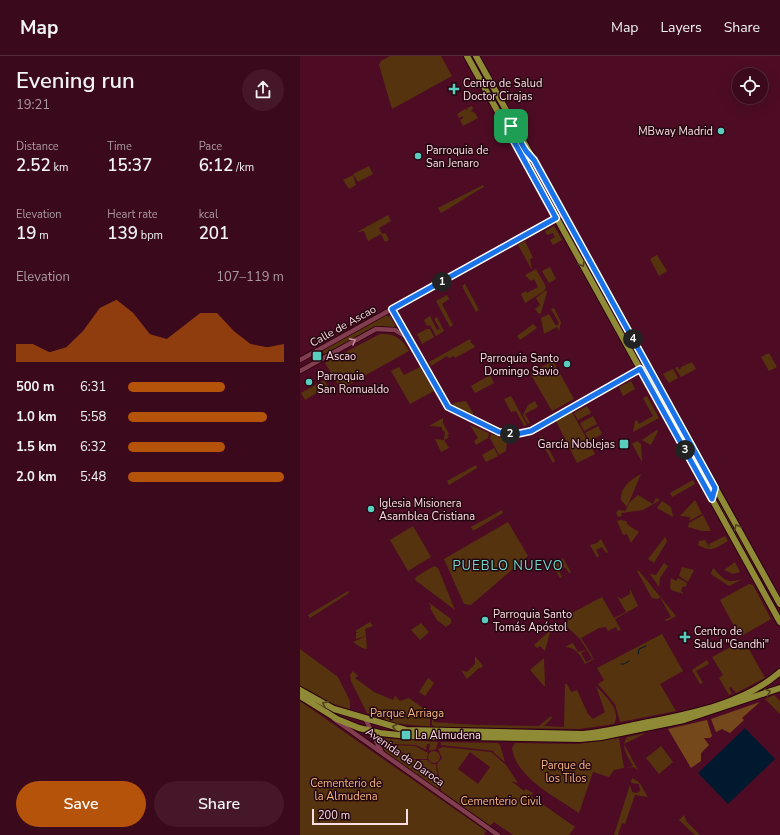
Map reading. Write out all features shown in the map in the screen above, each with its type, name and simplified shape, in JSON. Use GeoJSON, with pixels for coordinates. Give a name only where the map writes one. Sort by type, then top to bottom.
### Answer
{"type":"FeatureCollection","features":[{"type":"Feature","properties":{"kind":"main road"},"geometry":{"type":"LineString","coordinates":[[467,56],[780,622]]}},
{"type":"Feature","properties":{"kind":"main road"},"geometry":{"type":"LineString","coordinates":[[474,68],[476,57]]}},
{"type":"Feature","properties":{"kind":"main road"},"geometry":{"type":"LineString","coordinates":[[476,57],[780,604]]}},
{"type":"Feature","properties":{"kind":"main road"},"geometry":{"type":"LineString","coordinates":[[506,127],[512,127],[526,151],[534,160]]}},
{"type":"Feature","properties":{"kind":"main road"},"geometry":{"type":"LineString","coordinates":[[533,175],[540,182],[556,212],[563,214]]}},
{"type":"Feature","properties":{"kind":"main road"},"geometry":{"type":"LineString","coordinates":[[556,218],[563,219],[578,245],[585,252]]}},
{"type":"Feature","properties":{"kind":"main road"},"geometry":{"type":"LineString","coordinates":[[612,318],[619,313]]}},
{"type":"Feature","properties":{"kind":"main road"},"geometry":{"type":"LineString","coordinates":[[622,336],[629,343],[641,364],[648,366]]}},
{"type":"Feature","properties":{"kind":"main road"},"geometry":{"type":"LineString","coordinates":[[640,369],[648,366]]}},
{"type":"Feature","properties":{"kind":"main road"},"geometry":{"type":"LineString","coordinates":[[712,499],[715,488]]}},
{"type":"Feature","properties":{"kind":"main road"},"geometry":{"type":"LineString","coordinates":[[733,536],[739,542],[756,572],[763,574]]}},
{"type":"Feature","properties":{"kind":"main road"},"geometry":{"type":"LineString","coordinates":[[756,577],[763,574]]}},
{"type":"Feature","properties":{"kind":"main road"},"geometry":{"type":"LineString","coordinates":[[756,577],[763,580],[780,609]]}},
{"type":"Feature","properties":{"kind":"main road"},"geometry":{"type":"LineString","coordinates":[[365,718],[406,730],[574,734],[595,733],[698,711],[748,693],[770,681],[780,672]]}},
{"type":"Feature","properties":{"kind":"main road"},"geometry":{"type":"LineString","coordinates":[[322,711],[350,725],[372,732],[408,736],[591,738],[684,720],[780,688]]}},
{"type":"Feature","properties":{"kind":"main road","name":"Avenida de Daroca"},"geometry":{"type":"LineString","coordinates":[[300,690],[330,707],[365,718]]}},
{"type":"Feature","properties":{"kind":"main road","name":"Avenida de Daroca"},"geometry":{"type":"LineString","coordinates":[[300,696],[322,711]]}},
{"type":"Feature","properties":{"kind":"street","name":"Calle de Ascao"},"geometry":{"type":"LineString","coordinates":[[300,360],[563,214]]}},
{"type":"Feature","properties":{"kind":"street"},"geometry":{"type":"LineString","coordinates":[[392,309],[448,407],[499,432],[509,434],[522,433],[532,430],[640,369]]}},
{"type":"Feature","properties":{"kind":"street","name":"Calle de Ascao"},"geometry":{"type":"LineString","coordinates":[[300,371],[376,329],[395,330],[409,339]]}},
{"type":"Feature","properties":{"kind":"street","name":"Avenida de Daroca"},"geometry":{"type":"LineString","coordinates":[[322,711],[498,835]]}},
{"type":"Feature","properties":{"kind":"street","name":"Avenida de Daroca"},"geometry":{"type":"LineString","coordinates":[[365,718],[380,750],[388,758]]}},
{"type":"Feature","properties":{"kind":"green space"},"geometry":{"type":"Polygon","coordinates":[[[390,56],[441,56],[452,76],[392,109],[379,65],[381,61],[390,56]]]}},
{"type":"Feature","properties":{"kind":"green space"},"geometry":{"type":"Polygon","coordinates":[[[478,66],[504,112],[505,119],[477,69],[478,66]]]}},
{"type":"Feature","properties":{"kind":"green space"},"geometry":{"type":"Polygon","coordinates":[[[472,106],[473,109],[471,111],[475,113],[478,118],[463,126],[460,120],[463,116],[459,118],[457,114],[465,109],[468,110],[467,108],[472,106]]]}},
{"type":"Feature","properties":{"kind":"green space"},"geometry":{"type":"Polygon","coordinates":[[[510,129],[532,162],[559,212],[510,129]]]}},
{"type":"Feature","properties":{"kind":"green space"},"geometry":{"type":"Polygon","coordinates":[[[369,166],[373,174],[358,182],[353,174],[369,166]]]}},
{"type":"Feature","properties":{"kind":"green space"},"geometry":{"type":"Polygon","coordinates":[[[353,175],[356,185],[349,189],[343,180],[353,175]]]}},
{"type":"Feature","properties":{"kind":"green space"},"geometry":{"type":"Polygon","coordinates":[[[483,185],[484,187],[441,213],[438,208],[483,185]]]}},
{"type":"Feature","properties":{"kind":"green space"},"geometry":{"type":"Polygon","coordinates":[[[388,215],[391,221],[379,228],[382,234],[385,233],[389,240],[385,242],[381,234],[368,241],[364,231],[357,232],[388,215]]]}},
{"type":"Feature","properties":{"kind":"green space"},"geometry":{"type":"Polygon","coordinates":[[[563,224],[583,254],[612,308],[610,309],[563,224]]]}},
{"type":"Feature","properties":{"kind":"green space"},"geometry":{"type":"Polygon","coordinates":[[[554,226],[562,240],[553,245],[550,240],[555,237],[553,233],[547,235],[545,231],[554,226]]]}},
{"type":"Feature","properties":{"kind":"green space"},"geometry":{"type":"Polygon","coordinates":[[[525,241],[533,258],[530,259],[532,270],[518,245],[525,241]]]}},
{"type":"Feature","properties":{"kind":"green space"},"geometry":{"type":"Polygon","coordinates":[[[657,255],[667,271],[659,276],[650,259],[657,255]]]}},
{"type":"Feature","properties":{"kind":"green space"},"geometry":{"type":"Polygon","coordinates":[[[550,267],[556,279],[549,283],[542,271],[550,267]]]}},
{"type":"Feature","properties":{"kind":"green space"},"geometry":{"type":"Polygon","coordinates":[[[536,269],[546,287],[544,291],[525,303],[521,294],[526,291],[527,293],[538,287],[534,279],[531,281],[525,275],[536,269]]]}},
{"type":"Feature","properties":{"kind":"green space"},"geometry":{"type":"Polygon","coordinates":[[[465,284],[479,310],[476,312],[462,286],[465,284]]]}},
{"type":"Feature","properties":{"kind":"green space"},"geometry":{"type":"Polygon","coordinates":[[[546,290],[547,292],[541,313],[539,314],[535,309],[540,305],[536,298],[546,290]]]}},
{"type":"Feature","properties":{"kind":"green space"},"geometry":{"type":"Polygon","coordinates":[[[447,295],[449,299],[442,304],[453,325],[450,327],[436,301],[447,295]]]}},
{"type":"Feature","properties":{"kind":"green space"},"geometry":{"type":"Polygon","coordinates":[[[554,308],[561,322],[559,331],[557,327],[544,334],[541,318],[549,314],[556,326],[559,323],[551,309],[554,308]]]}},
{"type":"Feature","properties":{"kind":"green space"},"geometry":{"type":"Polygon","coordinates":[[[387,315],[388,317],[390,316],[395,325],[394,328],[383,326],[375,328],[324,355],[322,350],[387,315]]]}},
{"type":"Feature","properties":{"kind":"green space"},"geometry":{"type":"Polygon","coordinates":[[[430,316],[437,330],[440,329],[434,319],[437,317],[444,331],[436,336],[430,325],[427,326],[424,320],[430,316]]]}},
{"type":"Feature","properties":{"kind":"green space"},"geometry":{"type":"Polygon","coordinates":[[[533,324],[537,328],[520,340],[517,336],[533,324]]]}},
{"type":"Feature","properties":{"kind":"green space"},"geometry":{"type":"Polygon","coordinates":[[[430,329],[434,337],[422,344],[417,334],[430,329]]]}},
{"type":"Feature","properties":{"kind":"green space"},"geometry":{"type":"Polygon","coordinates":[[[380,334],[398,338],[404,343],[409,351],[341,389],[325,363],[380,334]]]}},
{"type":"Feature","properties":{"kind":"green space"},"geometry":{"type":"Polygon","coordinates":[[[470,339],[470,343],[472,343],[475,347],[455,358],[454,356],[449,358],[447,356],[431,366],[429,362],[470,339]]]}},
{"type":"Feature","properties":{"kind":"green space"},"geometry":{"type":"Polygon","coordinates":[[[769,353],[777,367],[769,371],[761,357],[769,353]]]}},
{"type":"Feature","properties":{"kind":"green space"},"geometry":{"type":"Polygon","coordinates":[[[553,361],[574,399],[552,411],[530,373],[553,361]]]}},
{"type":"Feature","properties":{"kind":"green space"},"geometry":{"type":"Polygon","coordinates":[[[692,362],[696,369],[681,377],[675,368],[678,367],[680,370],[681,367],[692,362]]]}},
{"type":"Feature","properties":{"kind":"green space"},"geometry":{"type":"Polygon","coordinates":[[[399,367],[404,375],[420,367],[434,391],[410,404],[391,371],[399,367]]]}},
{"type":"Feature","properties":{"kind":"green space"},"geometry":{"type":"Polygon","coordinates":[[[673,369],[678,378],[669,383],[663,374],[673,369]]]}},
{"type":"Feature","properties":{"kind":"green space"},"geometry":{"type":"Polygon","coordinates":[[[490,375],[494,383],[475,393],[471,386],[490,375]]]}},
{"type":"Feature","properties":{"kind":"green space"},"geometry":{"type":"Polygon","coordinates":[[[324,380],[328,386],[305,400],[301,393],[324,380]]]}},
{"type":"Feature","properties":{"kind":"green space"},"geometry":{"type":"Polygon","coordinates":[[[631,381],[635,389],[623,396],[619,387],[631,381]]]}},
{"type":"Feature","properties":{"kind":"green space"},"geometry":{"type":"Polygon","coordinates":[[[511,396],[527,425],[524,426],[516,411],[511,412],[504,399],[511,396]]]}},
{"type":"Feature","properties":{"kind":"green space"},"geometry":{"type":"Polygon","coordinates":[[[647,396],[659,418],[633,432],[635,421],[637,420],[639,424],[653,416],[643,398],[647,396]]]}},
{"type":"Feature","properties":{"kind":"green space"},"geometry":{"type":"Polygon","coordinates":[[[466,401],[473,415],[454,406],[453,403],[466,401]]]}},
{"type":"Feature","properties":{"kind":"green space"},"geometry":{"type":"Polygon","coordinates":[[[535,401],[538,407],[525,414],[530,423],[528,424],[523,415],[528,405],[535,401]]]}},
{"type":"Feature","properties":{"kind":"green space"},"geometry":{"type":"Polygon","coordinates":[[[587,406],[591,413],[578,420],[574,413],[587,406]]]}},
{"type":"Feature","properties":{"kind":"green space"},"geometry":{"type":"Polygon","coordinates":[[[572,412],[595,454],[577,463],[556,421],[572,412]]]}},
{"type":"Feature","properties":{"kind":"green space"},"geometry":{"type":"Polygon","coordinates":[[[670,413],[710,483],[707,485],[668,414],[670,413]]]}},
{"type":"Feature","properties":{"kind":"green space"},"geometry":{"type":"Polygon","coordinates":[[[593,416],[597,424],[584,431],[580,423],[593,416]]]}},
{"type":"Feature","properties":{"kind":"green space"},"geometry":{"type":"Polygon","coordinates":[[[443,418],[443,423],[449,434],[447,435],[449,437],[444,440],[445,432],[442,430],[442,427],[429,426],[443,418]]]}},
{"type":"Feature","properties":{"kind":"green space"},"geometry":{"type":"Polygon","coordinates":[[[470,425],[489,433],[488,438],[476,445],[474,441],[478,438],[470,425]]]}},
{"type":"Feature","properties":{"kind":"green space"},"geometry":{"type":"Polygon","coordinates":[[[598,426],[602,434],[590,441],[585,433],[598,426]]]}},
{"type":"Feature","properties":{"kind":"green space"},"geometry":{"type":"Polygon","coordinates":[[[657,430],[658,431],[651,445],[642,440],[657,430]]]}},
{"type":"Feature","properties":{"kind":"green space"},"geometry":{"type":"Polygon","coordinates":[[[491,434],[507,439],[506,451],[499,455],[490,438],[491,434]]]}},
{"type":"Feature","properties":{"kind":"green space"},"geometry":{"type":"Polygon","coordinates":[[[542,436],[555,461],[553,463],[539,438],[542,436]]]}},
{"type":"Feature","properties":{"kind":"green space"},"geometry":{"type":"Polygon","coordinates":[[[435,439],[444,440],[449,448],[441,452],[435,439]]]}},
{"type":"Feature","properties":{"kind":"green space"},"geometry":{"type":"Polygon","coordinates":[[[637,441],[641,444],[642,462],[632,444],[637,441]]]}},
{"type":"Feature","properties":{"kind":"green space"},"geometry":{"type":"Polygon","coordinates":[[[494,448],[498,456],[486,462],[482,455],[494,448]]]}},
{"type":"Feature","properties":{"kind":"green space"},"geometry":{"type":"Polygon","coordinates":[[[476,465],[477,468],[449,485],[447,481],[476,465]]]}},
{"type":"Feature","properties":{"kind":"green space"},"geometry":{"type":"Polygon","coordinates":[[[641,474],[627,507],[621,500],[622,491],[630,481],[641,474]]]}},
{"type":"Feature","properties":{"kind":"green space"},"geometry":{"type":"Polygon","coordinates":[[[693,480],[695,484],[672,497],[670,493],[693,480]]]}},
{"type":"Feature","properties":{"kind":"green space"},"geometry":{"type":"Polygon","coordinates":[[[638,495],[653,504],[656,498],[660,500],[643,510],[621,513],[622,516],[618,517],[616,512],[619,510],[625,511],[630,502],[638,495]]]}},
{"type":"Feature","properties":{"kind":"green space"},"geometry":{"type":"Polygon","coordinates":[[[718,497],[758,570],[757,571],[716,500],[718,497]]]}},
{"type":"Feature","properties":{"kind":"green space"},"geometry":{"type":"Polygon","coordinates":[[[695,500],[702,514],[689,521],[690,517],[680,516],[695,500]]]}},
{"type":"Feature","properties":{"kind":"green space"},"geometry":{"type":"Polygon","coordinates":[[[662,501],[671,507],[673,517],[657,508],[662,501]]]}},
{"type":"Feature","properties":{"kind":"green space"},"geometry":{"type":"Polygon","coordinates":[[[502,510],[503,513],[473,531],[471,527],[502,510]]]}},
{"type":"Feature","properties":{"kind":"green space"},"geometry":{"type":"Polygon","coordinates":[[[703,515],[711,531],[702,531],[688,527],[689,523],[703,515]]]}},
{"type":"Feature","properties":{"kind":"green space"},"geometry":{"type":"Polygon","coordinates":[[[617,521],[626,521],[628,525],[639,532],[631,543],[627,534],[623,535],[617,521]]]}},
{"type":"Feature","properties":{"kind":"green space"},"geometry":{"type":"Polygon","coordinates":[[[508,522],[528,556],[471,605],[464,604],[444,559],[508,522]]]}},
{"type":"Feature","properties":{"kind":"green space"},"geometry":{"type":"Polygon","coordinates":[[[413,526],[431,557],[408,571],[390,540],[413,526]]]}},
{"type":"Feature","properties":{"kind":"green space"},"geometry":{"type":"Polygon","coordinates":[[[725,536],[728,541],[713,549],[707,549],[698,545],[699,541],[705,540],[710,548],[709,544],[725,536]]]}},
{"type":"Feature","properties":{"kind":"green space"},"geometry":{"type":"Polygon","coordinates":[[[665,537],[667,541],[654,563],[648,559],[665,537]]]}},
{"type":"Feature","properties":{"kind":"green space"},"geometry":{"type":"Polygon","coordinates":[[[601,539],[608,552],[606,553],[602,547],[596,550],[599,556],[597,558],[590,545],[597,543],[601,539]]]}},
{"type":"Feature","properties":{"kind":"green space"},"geometry":{"type":"Polygon","coordinates":[[[563,558],[571,572],[569,573],[565,567],[559,571],[562,577],[560,578],[552,564],[558,563],[563,558]]]}},
{"type":"Feature","properties":{"kind":"green space"},"geometry":{"type":"Polygon","coordinates":[[[735,562],[740,572],[733,574],[724,570],[735,562]]]}},
{"type":"Feature","properties":{"kind":"green space"},"geometry":{"type":"Polygon","coordinates":[[[664,563],[668,566],[660,578],[659,587],[650,574],[656,575],[664,563]]]}},
{"type":"Feature","properties":{"kind":"green space"},"geometry":{"type":"Polygon","coordinates":[[[434,566],[438,568],[455,610],[415,580],[416,577],[434,566]]]}},
{"type":"Feature","properties":{"kind":"green space"},"geometry":{"type":"Polygon","coordinates":[[[682,567],[694,570],[688,582],[679,576],[682,567]]]}},
{"type":"Feature","properties":{"kind":"green space"},"geometry":{"type":"Polygon","coordinates":[[[713,568],[726,580],[733,581],[743,579],[729,586],[711,574],[713,568]]]}},
{"type":"Feature","properties":{"kind":"green space"},"geometry":{"type":"Polygon","coordinates":[[[637,571],[639,571],[676,616],[667,621],[664,620],[671,617],[660,597],[658,599],[652,598],[637,571]]]}},
{"type":"Feature","properties":{"kind":"green space"},"geometry":{"type":"Polygon","coordinates":[[[671,578],[676,581],[678,578],[687,583],[686,587],[683,586],[681,591],[684,594],[671,590],[671,578]]]}},
{"type":"Feature","properties":{"kind":"green space"},"geometry":{"type":"Polygon","coordinates":[[[749,584],[753,585],[771,619],[740,637],[720,600],[749,584]]]}},
{"type":"Feature","properties":{"kind":"green space"},"geometry":{"type":"Polygon","coordinates":[[[630,589],[638,606],[615,619],[621,630],[618,631],[616,627],[608,631],[606,627],[599,628],[581,638],[593,657],[592,658],[580,639],[566,626],[570,614],[602,597],[614,618],[626,612],[617,596],[621,599],[630,594],[630,589]]]}},
{"type":"Feature","properties":{"kind":"green space"},"geometry":{"type":"Polygon","coordinates":[[[348,591],[349,593],[310,618],[308,615],[348,591]]]}},
{"type":"Feature","properties":{"kind":"green space"},"geometry":{"type":"Polygon","coordinates":[[[428,602],[451,619],[451,623],[446,627],[437,620],[428,602]]]}},
{"type":"Feature","properties":{"kind":"green space"},"geometry":{"type":"Polygon","coordinates":[[[370,622],[373,626],[365,629],[366,636],[356,639],[356,633],[358,633],[355,631],[370,622]]]}},
{"type":"Feature","properties":{"kind":"green space"},"geometry":{"type":"Polygon","coordinates":[[[421,623],[429,632],[420,640],[411,630],[421,623]]]}},
{"type":"Feature","properties":{"kind":"green space"},"geometry":{"type":"Polygon","coordinates":[[[555,626],[550,632],[545,651],[540,646],[537,648],[534,645],[555,626]]]}},
{"type":"Feature","properties":{"kind":"green space"},"geometry":{"type":"Polygon","coordinates":[[[662,634],[683,671],[660,684],[676,711],[620,722],[615,704],[598,684],[604,680],[597,668],[662,634]]]}},
{"type":"Feature","properties":{"kind":"green space"},"geometry":{"type":"Polygon","coordinates":[[[366,636],[367,649],[362,648],[353,642],[366,636]]]}},
{"type":"Feature","properties":{"kind":"green space"},"geometry":{"type":"Polygon","coordinates":[[[580,639],[573,643],[578,652],[586,650],[581,653],[586,662],[594,658],[585,664],[575,650],[565,647],[580,639]]]}},
{"type":"Feature","properties":{"kind":"green space"},"geometry":{"type":"Polygon","coordinates":[[[744,640],[765,678],[736,693],[731,687],[729,688],[732,694],[729,695],[719,678],[723,675],[712,657],[744,640]]]}},
{"type":"Feature","properties":{"kind":"green space","name":"Parque Arriaga"},"geometry":{"type":"Polygon","coordinates":[[[300,649],[338,677],[350,701],[350,709],[324,701],[300,686],[300,649]]]}},
{"type":"Feature","properties":{"kind":"green space"},"geometry":{"type":"Polygon","coordinates":[[[475,656],[483,666],[467,679],[461,670],[467,672],[475,664],[475,656]]]}},
{"type":"Feature","properties":{"kind":"green space"},"geometry":{"type":"Polygon","coordinates":[[[544,658],[545,686],[530,670],[544,658]]]}},
{"type":"Feature","properties":{"kind":"green space"},"geometry":{"type":"Polygon","coordinates":[[[707,660],[709,664],[696,671],[703,683],[700,684],[692,670],[707,660]]]}},
{"type":"Feature","properties":{"kind":"green space","name":"Parque Arriaga"},"geometry":{"type":"Polygon","coordinates":[[[353,671],[358,676],[355,678],[374,692],[393,700],[395,696],[400,701],[409,698],[430,713],[430,727],[394,723],[367,713],[351,681],[350,675],[353,671]]]}},
{"type":"Feature","properties":{"kind":"green space"},"geometry":{"type":"Polygon","coordinates":[[[428,678],[434,683],[425,696],[419,692],[428,678]]]}},
{"type":"Feature","properties":{"kind":"green space"},"geometry":{"type":"Polygon","coordinates":[[[565,684],[567,684],[571,692],[577,690],[588,714],[593,719],[605,712],[596,686],[614,708],[616,719],[614,724],[579,729],[434,727],[432,725],[432,713],[434,710],[439,713],[433,722],[477,725],[539,726],[551,716],[552,718],[544,726],[564,727],[565,684]]]}},
{"type":"Feature","properties":{"kind":"green space"},"geometry":{"type":"Polygon","coordinates":[[[774,695],[780,701],[780,714],[765,699],[774,695]]]}},
{"type":"Feature","properties":{"kind":"green space","name":"Cementerio de la Almudena"},"geometry":{"type":"Polygon","coordinates":[[[300,701],[486,831],[484,835],[300,835],[300,701]]]}},
{"type":"Feature","properties":{"kind":"green space"},"geometry":{"type":"Polygon","coordinates":[[[646,733],[624,744],[627,737],[646,733]]]}},
{"type":"Feature","properties":{"kind":"green space"},"geometry":{"type":"Polygon","coordinates":[[[381,738],[438,742],[436,749],[429,751],[430,744],[427,744],[426,750],[416,745],[392,744],[381,738]]]}},
{"type":"Feature","properties":{"kind":"green space","name":"Parque de los Tilos"},"geometry":{"type":"Polygon","coordinates":[[[619,738],[624,768],[614,770],[609,777],[593,772],[579,813],[538,786],[529,778],[515,759],[512,748],[515,743],[578,744],[619,738]]]}},
{"type":"Feature","properties":{"kind":"green space"},"geometry":{"type":"Polygon","coordinates":[[[379,740],[390,745],[411,760],[427,760],[432,764],[436,764],[439,790],[395,760],[381,746],[379,740]]]}},
{"type":"Feature","properties":{"kind":"green space"},"geometry":{"type":"Polygon","coordinates":[[[441,742],[498,743],[505,762],[493,752],[495,751],[441,745],[441,742]]]}},
{"type":"Feature","properties":{"kind":"green space"},"geometry":{"type":"Polygon","coordinates":[[[392,745],[415,746],[428,753],[427,759],[411,759],[392,745]]]}},
{"type":"Feature","properties":{"kind":"green space"},"geometry":{"type":"Polygon","coordinates":[[[624,745],[638,770],[633,767],[626,768],[633,766],[624,745]]]}},
{"type":"Feature","properties":{"kind":"green space"},"geometry":{"type":"Polygon","coordinates":[[[661,746],[673,762],[659,774],[646,758],[661,746]]]}},
{"type":"Feature","properties":{"kind":"green space","name":"Cementerio Civil"},"geometry":{"type":"Polygon","coordinates":[[[443,747],[491,752],[506,765],[518,783],[511,781],[524,791],[526,789],[533,793],[531,796],[575,827],[569,835],[513,835],[494,822],[490,826],[441,791],[437,764],[442,758],[438,749],[443,747]],[[470,752],[458,769],[478,784],[490,767],[470,752]]]}},
{"type":"Feature","properties":{"kind":"green space"},"geometry":{"type":"Polygon","coordinates":[[[434,751],[438,753],[440,757],[438,761],[434,763],[430,761],[428,757],[430,753],[434,751]]]}},
{"type":"Feature","properties":{"kind":"green space"},"geometry":{"type":"Polygon","coordinates":[[[632,778],[639,782],[648,797],[635,795],[625,824],[622,823],[618,835],[614,835],[630,785],[632,792],[637,793],[640,791],[639,784],[631,783],[632,778]]]}},
{"type":"Feature","properties":{"kind":"green space"},"geometry":{"type":"Polygon","coordinates":[[[684,815],[687,822],[700,835],[695,835],[679,820],[684,815]]]}},
{"type":"Feature","properties":{"kind":"shaded area"},"geometry":{"type":"Polygon","coordinates":[[[760,702],[742,718],[744,720],[730,733],[722,729],[716,732],[711,719],[760,702]]]}},
{"type":"Feature","properties":{"kind":"shaded area"},"geometry":{"type":"Polygon","coordinates":[[[707,720],[712,736],[710,738],[704,738],[709,745],[701,753],[701,761],[691,768],[668,729],[707,720]]]}},
{"type":"Feature","properties":{"kind":"water"},"geometry":{"type":"Polygon","coordinates":[[[745,728],[775,759],[728,804],[698,773],[745,728]]]}},
{"type":"Feature","properties":{"kind":"waterway"},"geometry":{"type":"LineString","coordinates":[[638,654],[639,649],[646,646]]}},
{"type":"Feature","properties":{"kind":"waterway"},"geometry":{"type":"LineString","coordinates":[[621,664],[629,661]]}},
{"type":"Feature","properties":{"kind":"place","name":"Centro de Salud Doctor Cirajas"},"geometry":{"type":"Point","coordinates":[454,89]}},
{"type":"Feature","properties":{"kind":"place","name":"MBway Madrid"},"geometry":{"type":"Point","coordinates":[721,131]}},
{"type":"Feature","properties":{"kind":"place","name":"Parroquia de San Jenaro"},"geometry":{"type":"Point","coordinates":[418,156]}},
{"type":"Feature","properties":{"kind":"place","name":"Ascao"},"geometry":{"type":"Point","coordinates":[317,356]}},
{"type":"Feature","properties":{"kind":"place","name":"Parroquia Santo Domingo Savio"},"geometry":{"type":"Point","coordinates":[567,364]}},
{"type":"Feature","properties":{"kind":"place","name":"Parroquia San Romualdo"},"geometry":{"type":"Point","coordinates":[309,382]}},
{"type":"Feature","properties":{"kind":"place","name":"García Noblejas"},"geometry":{"type":"Point","coordinates":[624,444]}},
{"type":"Feature","properties":{"kind":"place","name":"Iglesia Misionera Asamblea Cristiana"},"geometry":{"type":"Point","coordinates":[371,509]}},
{"type":"Feature","properties":{"kind":"place","name":"Parroquia Santo Tomás Apóstol"},"geometry":{"type":"Point","coordinates":[485,620]}},
{"type":"Feature","properties":{"kind":"place","name":"Centro de Salud \"Gandhi\""},"geometry":{"type":"Point","coordinates":[685,637]}},
{"type":"Feature","properties":{"kind":"place","name":"La Almudena"},"geometry":{"type":"Point","coordinates":[406,735]}},
{"type":"Feature","properties":{"kind":"district","name":"PUEBLO NUEVO"},"geometry":{"type":"Point","coordinates":[508,566]}},
{"type":"Feature","properties":{"kind":"route"},"geometry":{"type":"LineString","coordinates":[[511,126],[529,156],[534,160],[715,488],[712,494],[712,499],[640,369],[554,416],[531,431],[517,434],[499,432],[451,410],[448,407],[392,309],[556,218],[506,127],[511,126]]}}]}
